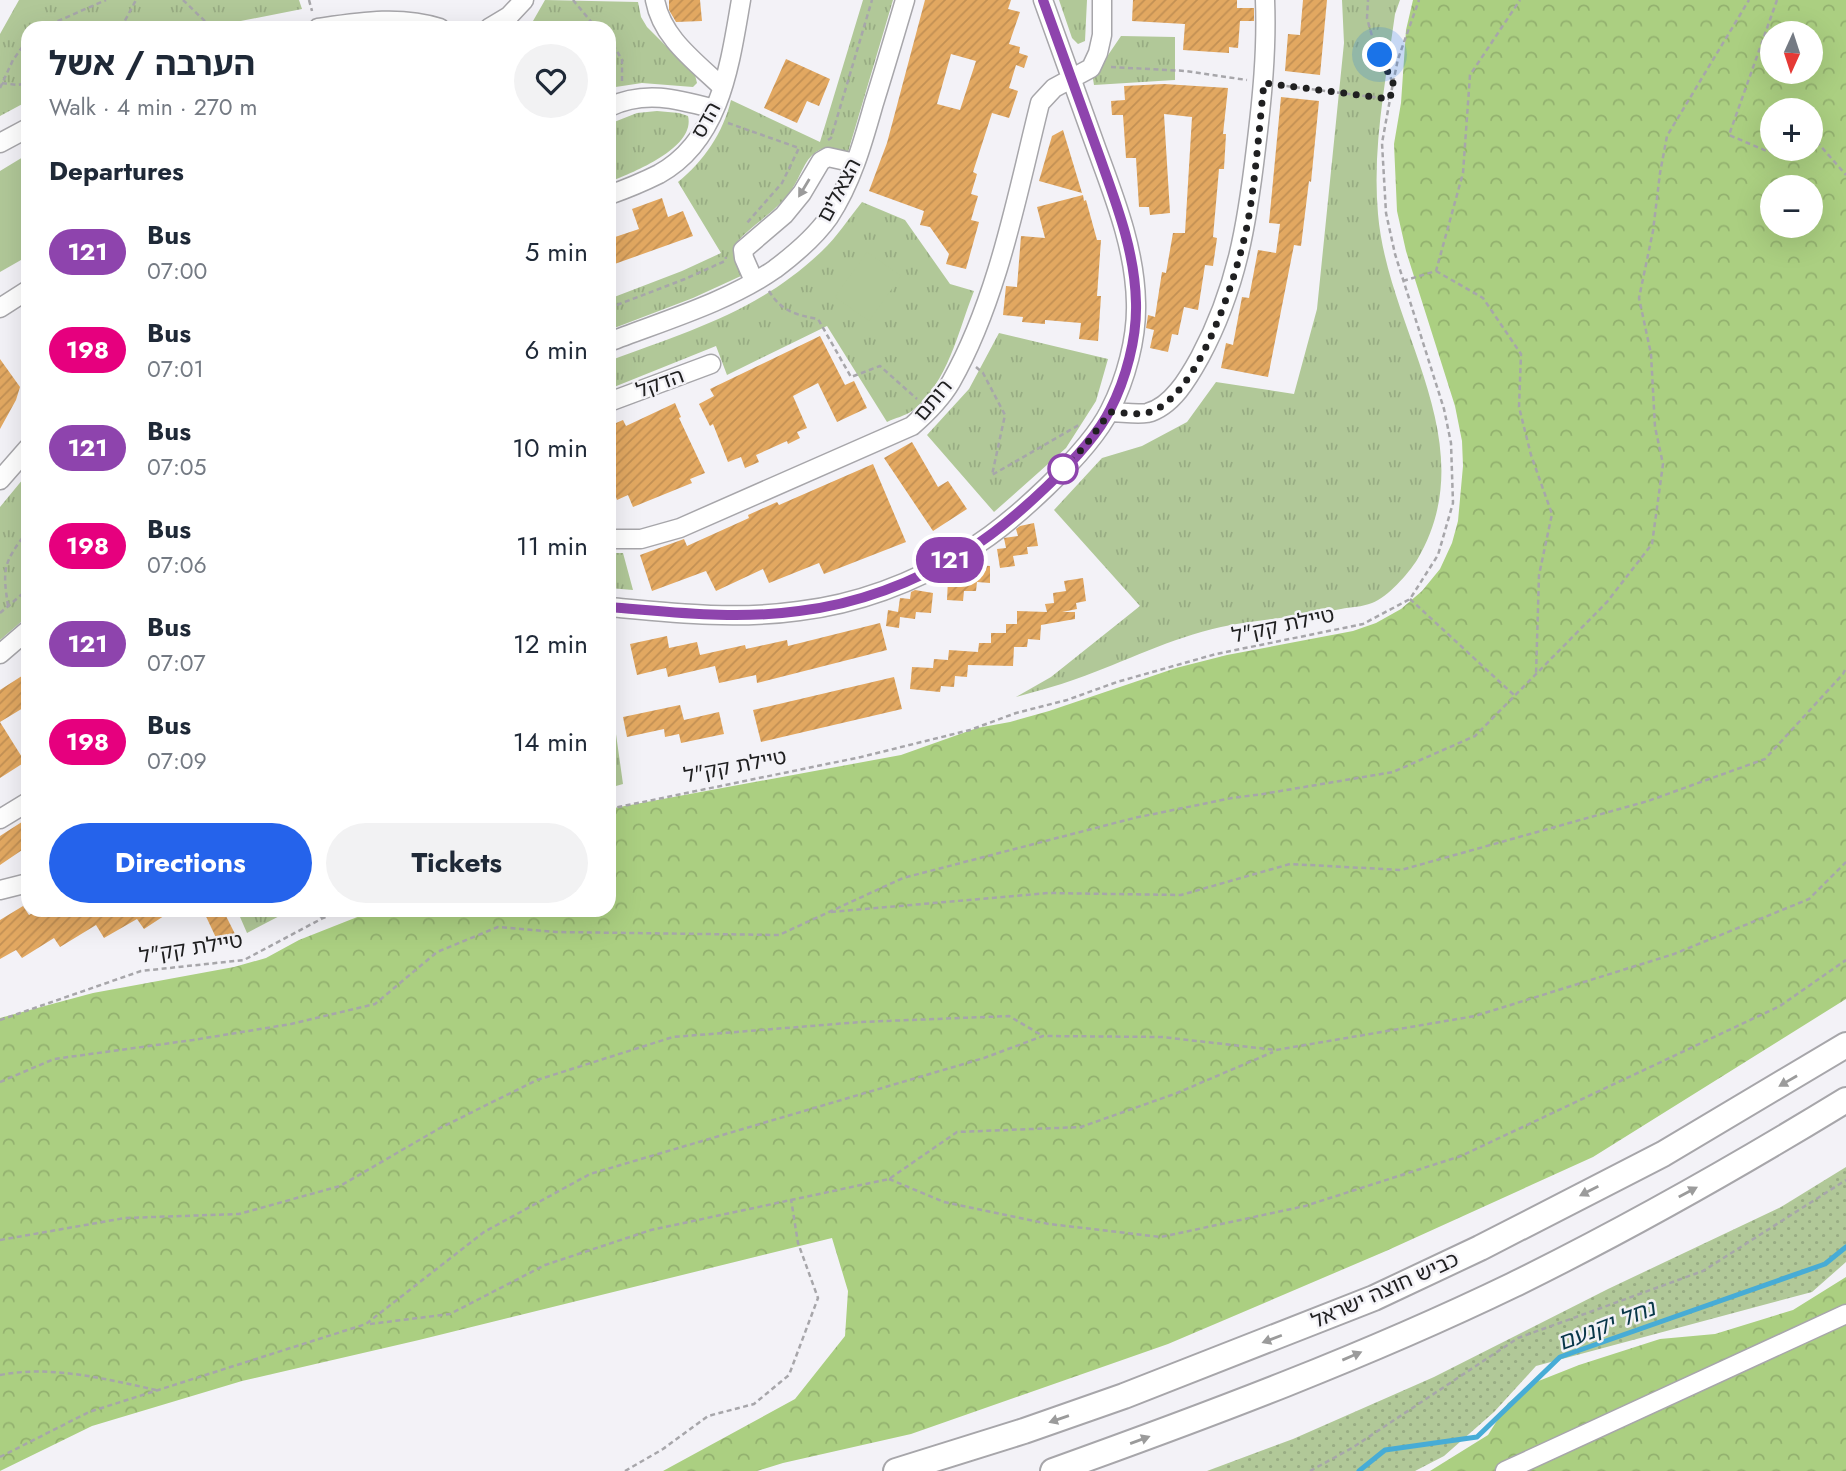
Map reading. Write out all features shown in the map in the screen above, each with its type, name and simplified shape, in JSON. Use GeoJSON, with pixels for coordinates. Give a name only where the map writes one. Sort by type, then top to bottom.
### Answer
{"type":"FeatureCollection","features":[{"type":"Feature","properties":{"kind":"highway","name":"כביש חוצה ישראל"},"geometry":{"type":"LineString","coordinates":[[896,1471],[1124,1396],[1374,1298],[1480,1248],[1662,1154],[1846,1045]]}},
{"type":"Feature","properties":{"kind":"highway"},"geometry":{"type":"LineString","coordinates":[[1758,1154],[1846,1101]]}},
{"type":"Feature","properties":{"kind":"highway"},"geometry":{"type":"LineString","coordinates":[[1053,1471],[1261,1394],[1441,1318],[1515,1284],[1758,1154],[1846,1112]]}},
{"type":"Feature","properties":{"kind":"street"},"geometry":{"type":"LineString","coordinates":[[501,21],[526,0]]}},
{"type":"Feature","properties":{"kind":"street"},"geometry":{"type":"LineString","coordinates":[[517,21],[526,0]]}},
{"type":"Feature","properties":{"kind":"street"},"geometry":{"type":"LineString","coordinates":[[655,0],[657,14],[669,36],[722,87]]}},
{"type":"Feature","properties":{"kind":"street","name":"הדס"},"geometry":{"type":"LineString","coordinates":[[616,192],[661,173],[685,154],[708,124],[732,53],[741,0]]}},
{"type":"Feature","properties":{"kind":"street","name":"הצאלים"},"geometry":{"type":"LineString","coordinates":[[616,339],[697,308],[757,279],[774,270],[808,242],[828,217],[847,185],[905,0]]}},
{"type":"Feature","properties":{"kind":"street"},"geometry":{"type":"LineString","coordinates":[[616,608],[705,616],[752,615],[801,611],[852,600],[895,586],[969,550],[1015,515],[1085,446],[1111,409],[1132,344],[1137,304],[1132,262],[1122,219],[1043,0]]}},
{"type":"Feature","properties":{"kind":"street"},"geometry":{"type":"LineString","coordinates":[[1091,68],[1102,35],[1102,0]]}},
{"type":"Feature","properties":{"kind":"street"},"geometry":{"type":"LineString","coordinates":[[1111,409],[1147,413],[1164,403],[1187,381],[1212,335],[1234,276],[1248,221],[1264,83],[1265,0]]}},
{"type":"Feature","properties":{"kind":"street"},"geometry":{"type":"LineString","coordinates":[[386,21],[411,21]]}},
{"type":"Feature","properties":{"kind":"street","name":"רותם"},"geometry":{"type":"LineString","coordinates":[[616,539],[641,539],[680,528],[912,426],[930,410],[950,384],[977,328],[998,264],[1040,103],[1054,88],[1091,68]]}},
{"type":"Feature","properties":{"kind":"street"},"geometry":{"type":"LineString","coordinates":[[616,104],[657,96],[713,113]]}},
{"type":"Feature","properties":{"kind":"street"},"geometry":{"type":"LineString","coordinates":[[0,144],[21,132]]}},
{"type":"Feature","properties":{"kind":"street"},"geometry":{"type":"LineString","coordinates":[[757,279],[744,258],[743,250],[748,243],[784,215],[802,193],[821,160],[828,157],[855,163]]}},
{"type":"Feature","properties":{"kind":"street"},"geometry":{"type":"LineString","coordinates":[[0,308],[21,294]]}},
{"type":"Feature","properties":{"kind":"street","name":"הדקל"},"geometry":{"type":"LineString","coordinates":[[616,399],[711,364]]}},
{"type":"Feature","properties":{"kind":"street"},"geometry":{"type":"LineString","coordinates":[[0,480],[21,456]]}},
{"type":"Feature","properties":{"kind":"street"},"geometry":{"type":"LineString","coordinates":[[0,654],[21,636]]}},
{"type":"Feature","properties":{"kind":"street"},"geometry":{"type":"LineString","coordinates":[[0,819],[21,806]]}},
{"type":"Feature","properties":{"kind":"street"},"geometry":{"type":"LineString","coordinates":[[0,890],[21,885]]}},
{"type":"Feature","properties":{"kind":"street"},"geometry":{"type":"LineString","coordinates":[[1505,1471],[1846,1314]]}},
{"type":"Feature","properties":{"kind":"path"},"geometry":{"type":"LineString","coordinates":[[58,21],[106,0]]}},
{"type":"Feature","properties":{"kind":"path"},"geometry":{"type":"LineString","coordinates":[[125,21],[136,0]]}},
{"type":"Feature","properties":{"kind":"path"},"geometry":{"type":"LineString","coordinates":[[183,0],[205,21]]}},
{"type":"Feature","properties":{"kind":"path"},"geometry":{"type":"LineString","coordinates":[[573,0],[590,21]]}},
{"type":"Feature","properties":{"kind":"path"},"geometry":{"type":"LineString","coordinates":[[821,145],[831,138],[872,0]]}},
{"type":"Feature","properties":{"kind":"path"},"geometry":{"type":"LineString","coordinates":[[1368,0],[1367,18],[1372,36],[1393,83]]}},
{"type":"Feature","properties":{"kind":"path","name":"טיילת קק\"ל"},"geometry":{"type":"LineString","coordinates":[[616,808],[861,757],[970,730],[1016,713],[1216,654],[1363,624],[1410,599],[1438,555],[1453,503],[1451,443],[1444,409],[1403,281],[1386,213],[1383,176],[1382,143],[1393,83],[1398,59],[1419,0]]}},
{"type":"Feature","properties":{"kind":"path"},"geometry":{"type":"LineString","coordinates":[[1436,271],[1464,173],[1470,75],[1520,0]]}},
{"type":"Feature","properties":{"kind":"path"},"geometry":{"type":"LineString","coordinates":[[0,1082],[54,1059],[291,1024],[375,1004],[437,952],[498,927],[556,932],[779,934],[903,878],[1134,818],[1232,797],[1393,772],[1475,736],[1607,602],[1652,544],[1663,464],[1655,427],[1651,354],[1639,298],[1653,231],[1660,173],[1667,136],[1749,0]]}},
{"type":"Feature","properties":{"kind":"path"},"geometry":{"type":"LineString","coordinates":[[1760,148],[1729,135],[1777,0]]}},
{"type":"Feature","properties":{"kind":"path"},"geometry":{"type":"LineString","coordinates":[[21,49],[1,85],[21,84]]}},
{"type":"Feature","properties":{"kind":"path"},"geometry":{"type":"LineString","coordinates":[[616,49],[622,60],[616,98]]}},
{"type":"Feature","properties":{"kind":"path"},"geometry":{"type":"LineString","coordinates":[[1091,68],[1126,66],[1186,71],[1390,99]]}},
{"type":"Feature","properties":{"kind":"path"},"geometry":{"type":"LineString","coordinates":[[713,113],[799,148],[782,183],[745,225],[749,228],[753,225]]}},
{"type":"Feature","properties":{"kind":"path"},"geometry":{"type":"LineString","coordinates":[[1823,149],[1846,175]]}},
{"type":"Feature","properties":{"kind":"path"},"geometry":{"type":"LineString","coordinates":[[616,305],[725,261],[727,254]]}},
{"type":"Feature","properties":{"kind":"path"},"geometry":{"type":"LineString","coordinates":[[1403,281],[1436,271],[1483,298],[1521,354],[1519,407],[1531,455],[1552,514],[1539,575],[1536,675]]}},
{"type":"Feature","properties":{"kind":"path"},"geometry":{"type":"LineString","coordinates":[[757,279],[776,303],[792,314],[818,319],[851,377],[880,366],[930,410]]}},
{"type":"Feature","properties":{"kind":"path"},"geometry":{"type":"LineString","coordinates":[[963,356],[983,373],[1005,415],[992,475],[1111,409]]}},
{"type":"Feature","properties":{"kind":"path"},"geometry":{"type":"LineString","coordinates":[[8,606],[3,574],[9,556],[21,540]]}},
{"type":"Feature","properties":{"kind":"path"},"geometry":{"type":"LineString","coordinates":[[0,612],[21,595]]}},
{"type":"Feature","properties":{"kind":"path"},"geometry":{"type":"LineString","coordinates":[[1410,599],[1515,696]]}},
{"type":"Feature","properties":{"kind":"path"},"geometry":{"type":"LineString","coordinates":[[827,913],[1048,893],[1181,895],[1290,864],[1401,870],[1647,801],[1765,759],[1846,668]]}},
{"type":"Feature","properties":{"kind":"path"},"geometry":{"type":"LineString","coordinates":[[0,1458],[89,1412],[366,1324],[450,1314],[556,1261],[651,1230],[889,1180],[957,1132],[1081,1127],[1177,1093],[1276,1051],[1475,1016],[1674,954],[1809,900],[1846,862]]}},
{"type":"Feature","properties":{"kind":"path","name":"טיילת קק\"ל"},"geometry":{"type":"LineString","coordinates":[[0,1020],[141,971],[244,960],[323,918]]}},
{"type":"Feature","properties":{"kind":"path"},"geometry":{"type":"LineString","coordinates":[[889,1180],[944,1202],[1049,1224],[1161,1237],[1306,1206],[1461,1156],[1780,1006],[1846,960]]}},
{"type":"Feature","properties":{"kind":"path"},"geometry":{"type":"LineString","coordinates":[[0,1240],[125,1218],[239,1214],[340,1186],[440,1128],[537,1080],[673,1037],[861,1022],[1009,1016],[1043,1036]]}},
{"type":"Feature","properties":{"kind":"path"},"geometry":{"type":"LineString","coordinates":[[366,1324],[484,1232],[590,1174],[984,1058],[1043,1036],[1162,1037],[1276,1051]]}},
{"type":"Feature","properties":{"kind":"path"},"geometry":{"type":"LineString","coordinates":[[1310,1471],[1352,1448],[1518,1338],[1703,1270],[1846,1180]]}},
{"type":"Feature","properties":{"kind":"path"},"geometry":{"type":"LineString","coordinates":[[625,1471],[663,1449],[708,1416],[754,1404],[789,1375],[818,1298],[798,1243],[791,1199]]}},
{"type":"Feature","properties":{"kind":"path"},"geometry":{"type":"LineString","coordinates":[[0,1376],[22,1371],[97,1377],[157,1391]]}},
{"type":"Feature","properties":{"kind":"green space"},"geometry":{"type":"Polygon","coordinates":[[[19,0],[299,0],[302,9],[241,21],[21,21],[21,105],[0,116],[0,34],[19,0]]]}},
{"type":"Feature","properties":{"kind":"green space"},"geometry":{"type":"Polygon","coordinates":[[[545,0],[638,2],[641,17],[647,27],[695,75],[697,83],[693,87],[642,83],[616,87],[616,21],[533,21],[545,0]]]}},
{"type":"Feature","properties":{"kind":"green space"},"geometry":{"type":"Polygon","coordinates":[[[863,0],[893,0],[848,152],[828,148],[812,155],[786,197],[733,247],[741,276],[693,298],[616,327],[616,296],[721,253],[678,182],[711,146],[723,124],[731,100],[820,142],[863,0]]]}},
{"type":"Feature","properties":{"kind":"green space"},"geometry":{"type":"Polygon","coordinates":[[[1059,0],[1087,0],[1085,41],[1078,44],[1072,38],[1059,0]]]}},
{"type":"Feature","properties":{"kind":"green space"},"geometry":{"type":"Polygon","coordinates":[[[1342,0],[1400,0],[1395,14],[1381,114],[1377,189],[1385,258],[1427,387],[1438,430],[1441,473],[1436,516],[1417,560],[1391,590],[1368,604],[1236,624],[1202,632],[1069,682],[1016,697],[1051,677],[1140,606],[1054,510],[1102,458],[1142,446],[1187,422],[1216,382],[1294,394],[1317,309],[1344,43],[1342,0]]]}},
{"type":"Feature","properties":{"kind":"green space"},"geometry":{"type":"Polygon","coordinates":[[[1413,0],[1846,0],[1846,999],[1593,1157],[1386,1251],[1168,1344],[911,1434],[757,1471],[663,1471],[795,1399],[845,1336],[848,1291],[832,1238],[242,1381],[92,1426],[0,1471],[0,1018],[93,993],[234,967],[266,958],[299,940],[357,917],[616,917],[616,808],[901,755],[977,728],[1049,711],[1176,668],[1227,655],[1353,631],[1376,623],[1401,609],[1422,591],[1440,569],[1452,543],[1458,521],[1463,466],[1462,441],[1455,406],[1406,251],[1397,211],[1394,144],[1401,103],[1406,30],[1413,0]]]}},
{"type":"Feature","properties":{"kind":"green space"},"geometry":{"type":"Polygon","coordinates":[[[1121,36],[1175,37],[1175,80],[1094,85],[1092,73],[1121,36]]]}},
{"type":"Feature","properties":{"kind":"green space"},"geometry":{"type":"Polygon","coordinates":[[[637,113],[679,113],[688,116],[688,128],[673,149],[646,166],[616,179],[616,121],[637,113]]]}},
{"type":"Feature","properties":{"kind":"green space"},"geometry":{"type":"Polygon","coordinates":[[[21,158],[21,260],[0,272],[0,171],[21,158]]]}},
{"type":"Feature","properties":{"kind":"green space"},"geometry":{"type":"Polygon","coordinates":[[[862,202],[905,220],[950,284],[974,291],[943,371],[935,386],[912,411],[887,422],[827,326],[727,375],[716,346],[616,386],[616,358],[695,329],[748,305],[798,272],[838,234],[862,202]]]}},
{"type":"Feature","properties":{"kind":"green space"},"geometry":{"type":"Polygon","coordinates":[[[867,252],[901,276],[869,321],[835,297],[867,252]]]}},
{"type":"Feature","properties":{"kind":"green space"},"geometry":{"type":"Polygon","coordinates":[[[999,333],[1108,359],[1096,401],[1066,448],[994,512],[927,435],[969,389],[999,333]]]}},
{"type":"Feature","properties":{"kind":"green space"},"geometry":{"type":"Polygon","coordinates":[[[21,482],[21,622],[0,640],[0,507],[21,482]]]}},
{"type":"Feature","properties":{"kind":"green space"},"geometry":{"type":"Polygon","coordinates":[[[616,553],[623,553],[633,590],[616,589],[616,553]]]}},
{"type":"Feature","properties":{"kind":"green space"},"geometry":{"type":"Polygon","coordinates":[[[616,734],[623,784],[616,786],[616,734]]]}},
{"type":"Feature","properties":{"kind":"green space"},"geometry":{"type":"Polygon","coordinates":[[[240,917],[278,917],[247,933],[240,917]]]}},
{"type":"Feature","properties":{"kind":"green space"},"geometry":{"type":"Polygon","coordinates":[[[1846,1167],[1846,1262],[1812,1292],[1536,1366],[1494,1412],[1444,1456],[1415,1471],[1207,1471],[1293,1439],[1434,1377],[1608,1289],[1781,1207],[1846,1167]]]}},
{"type":"Feature","properties":{"kind":"green space"},"geometry":{"type":"Polygon","coordinates":[[[1846,1277],[1846,1471],[1430,1471],[1488,1435],[1508,1403],[1536,1382],[1660,1339],[1715,1334],[1793,1310],[1846,1277]]]}},
{"type":"Feature","properties":{"kind":"building"},"geometry":{"type":"Polygon","coordinates":[[[669,0],[700,0],[702,21],[676,22],[669,10],[669,0]]]}},
{"type":"Feature","properties":{"kind":"building"},"geometry":{"type":"Polygon","coordinates":[[[925,0],[1011,0],[1008,9],[1020,12],[1009,44],[1020,47],[1019,53],[1028,56],[1024,68],[1016,65],[1009,88],[1018,91],[1009,118],[992,113],[973,172],[977,174],[971,194],[978,196],[971,220],[979,222],[966,269],[946,264],[949,254],[930,227],[920,225],[924,211],[869,191],[887,143],[925,0]],[[951,54],[937,104],[960,110],[976,61],[951,54]]]}},
{"type":"Feature","properties":{"kind":"building"},"geometry":{"type":"Polygon","coordinates":[[[1133,0],[1237,0],[1237,8],[1254,8],[1254,21],[1240,21],[1238,48],[1229,47],[1229,53],[1183,50],[1185,24],[1132,21],[1133,0]]]}},
{"type":"Feature","properties":{"kind":"building"},"geometry":{"type":"Polygon","coordinates":[[[1303,0],[1327,0],[1320,75],[1285,71],[1288,34],[1300,35],[1303,0]]]}},
{"type":"Feature","properties":{"kind":"building"},"geometry":{"type":"Polygon","coordinates":[[[786,59],[830,79],[819,106],[807,101],[797,123],[764,108],[786,59]]]}},
{"type":"Feature","properties":{"kind":"building"},"geometry":{"type":"Polygon","coordinates":[[[1164,84],[1228,88],[1223,134],[1226,134],[1224,169],[1219,169],[1213,237],[1217,238],[1213,266],[1205,265],[1198,310],[1184,307],[1178,335],[1172,334],[1168,352],[1150,348],[1154,330],[1146,328],[1148,315],[1155,317],[1162,272],[1166,273],[1173,233],[1185,233],[1192,117],[1164,114],[1170,213],[1150,215],[1149,207],[1139,207],[1136,158],[1126,158],[1123,115],[1112,115],[1111,101],[1125,100],[1124,86],[1164,84]]]}},
{"type":"Feature","properties":{"kind":"building"},"geometry":{"type":"Polygon","coordinates":[[[1281,97],[1319,101],[1301,246],[1294,245],[1268,377],[1221,368],[1226,343],[1233,345],[1242,297],[1249,298],[1258,250],[1276,253],[1280,224],[1269,223],[1281,97]]]}},
{"type":"Feature","properties":{"kind":"building"},"geometry":{"type":"Polygon","coordinates":[[[1063,130],[1082,193],[1039,181],[1052,136],[1063,130]]]}},
{"type":"Feature","properties":{"kind":"building"},"geometry":{"type":"Polygon","coordinates":[[[1083,195],[1097,240],[1101,240],[1097,296],[1101,296],[1098,341],[1079,339],[1081,323],[1045,320],[1045,324],[1022,322],[1023,317],[1003,315],[1006,286],[1017,287],[1021,236],[1045,238],[1037,207],[1083,195]]]}},
{"type":"Feature","properties":{"kind":"building"},"geometry":{"type":"Polygon","coordinates":[[[662,198],[668,217],[683,211],[693,236],[616,264],[616,237],[639,229],[632,209],[662,198]]]}},
{"type":"Feature","properties":{"kind":"building"},"geometry":{"type":"Polygon","coordinates":[[[820,336],[845,385],[854,381],[867,408],[837,422],[818,383],[793,396],[807,428],[797,432],[800,438],[756,455],[759,462],[745,468],[741,457],[728,462],[713,424],[710,426],[699,404],[714,396],[710,389],[820,336]]]}},
{"type":"Feature","properties":{"kind":"building"},"geometry":{"type":"Polygon","coordinates":[[[0,359],[20,387],[0,429],[0,359]]]}},
{"type":"Feature","properties":{"kind":"building"},"geometry":{"type":"Polygon","coordinates":[[[675,403],[681,417],[679,418],[705,473],[690,479],[692,483],[633,507],[628,495],[617,500],[616,423],[623,420],[626,426],[675,403]]]}},
{"type":"Feature","properties":{"kind":"building"},"geometry":{"type":"Polygon","coordinates":[[[912,442],[938,487],[948,481],[967,509],[933,531],[884,458],[912,442]]]}},
{"type":"Feature","properties":{"kind":"building"},"geometry":{"type":"Polygon","coordinates":[[[873,464],[906,542],[824,574],[819,563],[769,583],[763,569],[716,591],[706,571],[652,591],[640,555],[684,539],[687,546],[777,502],[779,505],[873,464]]]}},
{"type":"Feature","properties":{"kind":"building"},"geometry":{"type":"Polygon","coordinates":[[[1034,523],[1038,546],[1027,547],[1028,554],[1013,556],[1015,566],[1000,568],[997,549],[1006,548],[1004,538],[1018,536],[1016,529],[1034,523]]]}},
{"type":"Feature","properties":{"kind":"building"},"geometry":{"type":"Polygon","coordinates":[[[977,565],[990,566],[990,583],[977,582],[976,591],[964,591],[963,601],[947,600],[948,579],[963,580],[964,572],[976,573],[977,565]]]}},
{"type":"Feature","properties":{"kind":"building"},"geometry":{"type":"Polygon","coordinates":[[[1083,578],[1086,601],[1076,603],[1077,609],[1062,612],[1075,612],[1075,619],[1041,625],[1040,640],[1028,639],[1027,647],[1014,647],[1013,666],[968,665],[967,677],[955,676],[954,687],[941,686],[940,692],[910,689],[912,667],[933,668],[934,659],[948,660],[949,650],[978,652],[979,643],[991,643],[991,633],[1006,633],[1006,624],[1017,624],[1017,611],[1047,612],[1045,604],[1054,603],[1053,593],[1066,591],[1064,581],[1083,578]]]}},
{"type":"Feature","properties":{"kind":"building"},"geometry":{"type":"Polygon","coordinates":[[[915,590],[933,593],[931,613],[916,612],[915,619],[900,617],[899,628],[886,626],[888,610],[898,612],[900,598],[910,599],[911,592],[915,590]]]}},
{"type":"Feature","properties":{"kind":"building"},"geometry":{"type":"Polygon","coordinates":[[[880,623],[887,650],[757,683],[756,675],[719,683],[715,666],[668,677],[666,668],[637,675],[630,644],[667,636],[669,648],[697,642],[700,655],[745,645],[746,649],[787,640],[788,646],[880,623]]]}},
{"type":"Feature","properties":{"kind":"building"},"geometry":{"type":"Polygon","coordinates":[[[21,676],[21,709],[0,722],[0,690],[21,676]]]}},
{"type":"Feature","properties":{"kind":"building"},"geometry":{"type":"Polygon","coordinates":[[[894,677],[902,709],[761,742],[753,710],[894,677]]]}},
{"type":"Feature","properties":{"kind":"building"},"geometry":{"type":"Polygon","coordinates":[[[680,705],[684,720],[719,712],[724,734],[681,743],[679,734],[665,737],[664,729],[627,737],[623,717],[680,705]]]}},
{"type":"Feature","properties":{"kind":"building"},"geometry":{"type":"Polygon","coordinates":[[[0,722],[21,756],[21,765],[0,778],[0,722]]]}},
{"type":"Feature","properties":{"kind":"building"},"geometry":{"type":"Polygon","coordinates":[[[21,822],[21,851],[0,865],[0,836],[21,822]]]}},
{"type":"Feature","properties":{"kind":"building"},"geometry":{"type":"Polygon","coordinates":[[[21,907],[21,917],[162,917],[144,929],[137,919],[104,938],[96,925],[60,947],[54,938],[22,958],[16,950],[0,959],[0,920],[21,907]]]}},
{"type":"Feature","properties":{"kind":"building"},"geometry":{"type":"Polygon","coordinates":[[[206,917],[226,917],[235,934],[218,942],[206,917]]]}},
{"type":"Feature","properties":{"kind":"waterway","name":"נחל יקנעם"},"geometry":{"type":"LineString","coordinates":[[1359,1471],[1385,1450],[1477,1437],[1560,1357],[1825,1264],[1846,1247]]}},
{"type":"Feature","properties":{"kind":"bus line","name":"121"},"geometry":{"type":"LineString","coordinates":[[616,608],[705,616],[752,615],[801,611],[852,600],[895,586],[969,550],[1015,515],[1085,446],[1110,412],[1132,344],[1137,304],[1132,262],[1122,219],[1043,0]]}},
{"type":"Feature","properties":{"kind":"route"},"geometry":{"type":"LineString","coordinates":[[1063,469],[1085,446],[1110,412],[1147,413],[1164,403],[1187,381],[1212,335],[1234,276],[1248,221],[1264,83],[1390,99],[1393,83],[1380,55]]}}]}
